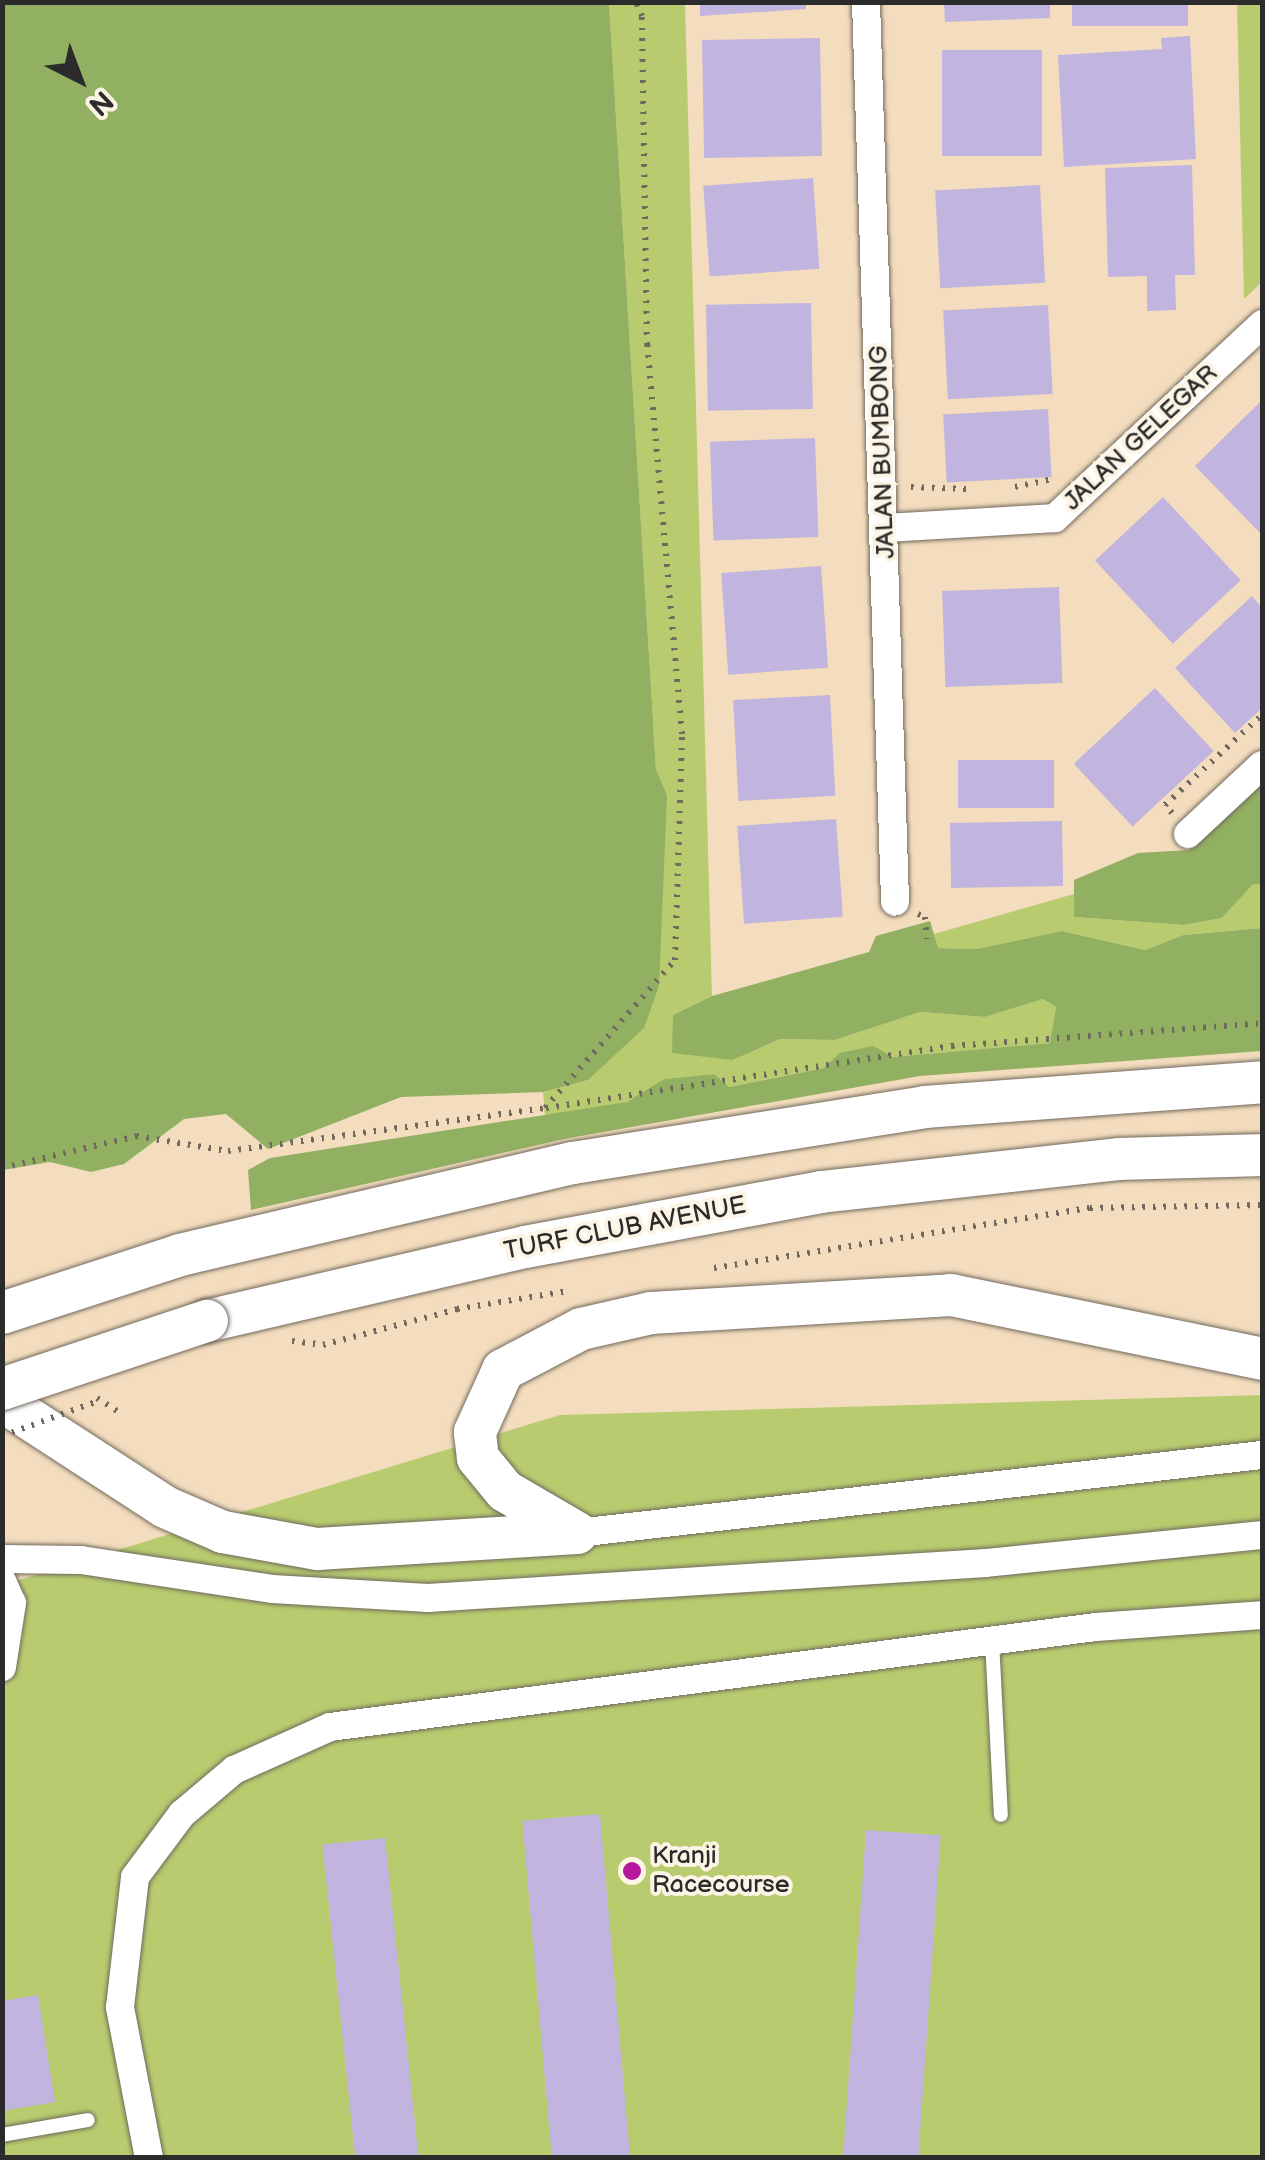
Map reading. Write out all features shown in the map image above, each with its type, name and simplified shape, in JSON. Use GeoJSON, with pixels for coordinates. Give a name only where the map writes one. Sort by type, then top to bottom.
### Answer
{"type":"FeatureCollection","features":[{"type":"Feature","properties":{"kind":"main road"},"geometry":{"type":"LineString","coordinates":[[2,1312],[180,1256],[573,1163],[924,1107],[1262,1082]]}},
{"type":"Feature","properties":{"kind":"main road","name":"TURF CLUB AVENUE"},"geometry":{"type":"LineString","coordinates":[[2,1389],[207,1321],[525,1247],[821,1192],[1120,1159],[1262,1155]]}},
{"type":"Feature","properties":{"kind":"main road"},"geometry":{"type":"LineString","coordinates":[[577,1533],[505,1491],[478,1458],[475,1432],[504,1370],[581,1329],[652,1313],[951,1295],[1262,1359]]}},
{"type":"Feature","properties":{"kind":"main road"},"geometry":{"type":"LineString","coordinates":[[2,1402],[165,1508],[223,1532],[317,1548],[472,1544],[577,1533]]}},
{"type":"Feature","properties":{"kind":"street","name":"JALAN BUMBONG"},"geometry":{"type":"LineString","coordinates":[[866,2],[886,528],[895,902]]}},
{"type":"Feature","properties":{"kind":"street","name":"JALAN GELEGAR"},"geometry":{"type":"LineString","coordinates":[[886,528],[1055,518],[1262,324]]}},
{"type":"Feature","properties":{"kind":"street"},"geometry":{"type":"LineString","coordinates":[[1188,834],[1262,764]]}},
{"type":"Feature","properties":{"kind":"street"},"geometry":{"type":"LineString","coordinates":[[577,1533],[1262,1454]]}},
{"type":"Feature","properties":{"kind":"street"},"geometry":{"type":"LineString","coordinates":[[2,1559],[81,1560],[272,1588],[428,1598],[986,1563],[1262,1536]]}},
{"type":"Feature","properties":{"kind":"street"},"geometry":{"type":"LineString","coordinates":[[2,1581],[12,1604],[2,1667]]}},
{"type":"Feature","properties":{"kind":"street"},"geometry":{"type":"LineString","coordinates":[[149,2158],[120,2007],[134,1876],[182,1814],[234,1770],[330,1726],[992,1640],[1262,1615]]}},
{"type":"Feature","properties":{"kind":"lane"},"geometry":{"type":"LineString","coordinates":[[992,1640],[1001,1814]]}},
{"type":"Feature","properties":{"kind":"lane"},"geometry":{"type":"LineString","coordinates":[[2,2134],[88,2120]]}},
{"type":"Feature","properties":{"kind":"path"},"geometry":{"type":"LineString","coordinates":[[545,1108],[676,960],[682,734],[648,345],[642,16],[636,2]]}},
{"type":"Feature","properties":{"kind":"path"},"geometry":{"type":"LineString","coordinates":[[1001,490],[1065,476]]}},
{"type":"Feature","properties":{"kind":"path"},"geometry":{"type":"LineString","coordinates":[[884,486],[982,490]]}},
{"type":"Feature","properties":{"kind":"path"},"geometry":{"type":"LineString","coordinates":[[925,917],[927,939]]}},
{"type":"Feature","properties":{"kind":"path"},"geometry":{"type":"LineString","coordinates":[[2,1168],[136,1136],[228,1151],[545,1108],[933,1048],[1262,1023]]}},
{"type":"Feature","properties":{"kind":"green space"},"geometry":{"type":"Polygon","coordinates":[[[3,2],[609,3],[656,769],[667,795],[659,986],[644,1028],[588,1080],[543,1092],[401,1097],[268,1149],[226,1114],[184,1119],[124,1164],[91,1172],[50,1162],[3,1170],[3,2]]]}},
{"type":"Feature","properties":{"kind":"green space"},"geometry":{"type":"Polygon","coordinates":[[[609,3],[685,3],[712,996],[673,1015],[733,1060],[780,1039],[835,1040],[920,1012],[985,1017],[1043,999],[1056,1007],[1051,1043],[893,1057],[841,1053],[824,1068],[728,1087],[714,1074],[665,1079],[627,1102],[545,1118],[543,1092],[588,1080],[667,795],[656,769],[609,3]]]}},
{"type":"Feature","properties":{"kind":"green space"},"geometry":{"type":"Polygon","coordinates":[[[1237,3],[1262,3],[1262,282],[1244,299],[1237,3]]]}},
{"type":"Feature","properties":{"kind":"green space"},"geometry":{"type":"Polygon","coordinates":[[[1262,784],[1262,884],[1253,884],[1222,918],[1184,925],[1074,917],[1074,880],[1138,853],[1189,850],[1262,784]]]}},
{"type":"Feature","properties":{"kind":"green space"},"geometry":{"type":"Polygon","coordinates":[[[1253,883],[1262,884],[1262,928],[1183,935],[1145,950],[1062,931],[976,949],[937,948],[934,934],[1074,894],[1074,917],[1184,925],[1222,918],[1253,883]]]}},
{"type":"Feature","properties":{"kind":"green space"},"geometry":{"type":"Polygon","coordinates":[[[930,921],[938,948],[976,949],[1062,931],[1145,950],[1183,935],[1262,928],[1262,1051],[920,1076],[564,1139],[251,1210],[248,1170],[270,1158],[627,1102],[664,1079],[714,1074],[729,1087],[824,1068],[840,1053],[873,1046],[893,1057],[1050,1043],[1056,1007],[1043,999],[985,1017],[920,1012],[835,1040],[780,1039],[733,1060],[672,1053],[673,1015],[712,996],[869,952],[876,936],[930,921]]]}},
{"type":"Feature","properties":{"kind":"green space","name":"Kranji Racecourse"},"geometry":{"type":"Polygon","coordinates":[[[1262,1395],[1262,2157],[3,2158],[3,1585],[560,1415],[1262,1395]]]}},
{"type":"Feature","properties":{"kind":"building"},"geometry":{"type":"Polygon","coordinates":[[[700,2],[806,2],[806,9],[700,16],[700,2]]]}},
{"type":"Feature","properties":{"kind":"building"},"geometry":{"type":"Polygon","coordinates":[[[944,2],[1050,2],[1050,18],[945,22],[944,2]]]}},
{"type":"Feature","properties":{"kind":"building"},"geometry":{"type":"Polygon","coordinates":[[[1072,2],[1188,2],[1188,26],[1072,26],[1072,2]]]}},
{"type":"Feature","properties":{"kind":"building"},"geometry":{"type":"Polygon","coordinates":[[[1190,36],[1196,159],[1064,167],[1058,55],[1162,49],[1161,38],[1190,36]]]}},
{"type":"Feature","properties":{"kind":"building"},"geometry":{"type":"Polygon","coordinates":[[[820,38],[822,156],[704,158],[702,40],[820,38]]]}},
{"type":"Feature","properties":{"kind":"building"},"geometry":{"type":"Polygon","coordinates":[[[942,50],[1042,50],[1042,156],[942,156],[942,50]]]}},
{"type":"Feature","properties":{"kind":"building"},"geometry":{"type":"Polygon","coordinates":[[[1192,165],[1195,275],[1175,275],[1176,310],[1147,311],[1147,276],[1108,277],[1105,168],[1192,165]]]}},
{"type":"Feature","properties":{"kind":"building"},"geometry":{"type":"Polygon","coordinates":[[[813,178],[819,269],[710,276],[703,186],[813,178]]]}},
{"type":"Feature","properties":{"kind":"building"},"geometry":{"type":"Polygon","coordinates":[[[1040,185],[1045,283],[940,288],[935,190],[1040,185]]]}},
{"type":"Feature","properties":{"kind":"building"},"geometry":{"type":"Polygon","coordinates":[[[811,303],[813,409],[708,411],[706,305],[811,303]]]}},
{"type":"Feature","properties":{"kind":"building"},"geometry":{"type":"Polygon","coordinates":[[[1048,305],[1053,394],[948,399],[943,310],[1048,305]]]}},
{"type":"Feature","properties":{"kind":"building"},"geometry":{"type":"Polygon","coordinates":[[[1262,400],[1262,535],[1195,466],[1262,400]]]}},
{"type":"Feature","properties":{"kind":"building"},"geometry":{"type":"Polygon","coordinates":[[[1048,409],[1052,477],[947,482],[943,414],[1048,409]]]}},
{"type":"Feature","properties":{"kind":"building"},"geometry":{"type":"Polygon","coordinates":[[[815,438],[818,537],[714,541],[710,442],[815,438]]]}},
{"type":"Feature","properties":{"kind":"building"},"geometry":{"type":"Polygon","coordinates":[[[1163,497],[1241,580],[1173,644],[1095,560],[1163,497]]]}},
{"type":"Feature","properties":{"kind":"building"},"geometry":{"type":"Polygon","coordinates":[[[821,566],[828,668],[728,675],[721,573],[821,566]]]}},
{"type":"Feature","properties":{"kind":"building"},"geometry":{"type":"Polygon","coordinates":[[[1059,587],[1062,683],[945,687],[942,591],[1059,587]]]}},
{"type":"Feature","properties":{"kind":"building"},"geometry":{"type":"Polygon","coordinates":[[[1252,596],[1262,608],[1262,708],[1235,733],[1175,668],[1252,596]]]}},
{"type":"Feature","properties":{"kind":"building"},"geometry":{"type":"Polygon","coordinates":[[[1155,688],[1214,751],[1132,827],[1074,764],[1155,688]]]}},
{"type":"Feature","properties":{"kind":"building"},"geometry":{"type":"Polygon","coordinates":[[[830,695],[835,796],[738,801],[733,700],[830,695]]]}},
{"type":"Feature","properties":{"kind":"building"},"geometry":{"type":"Polygon","coordinates":[[[958,760],[1054,760],[1054,808],[958,808],[958,760]]]}},
{"type":"Feature","properties":{"kind":"building"},"geometry":{"type":"Polygon","coordinates":[[[836,819],[843,917],[744,924],[737,826],[836,819]]]}},
{"type":"Feature","properties":{"kind":"building"},"geometry":{"type":"Polygon","coordinates":[[[1062,821],[1063,886],[951,888],[950,823],[1062,821]]]}},
{"type":"Feature","properties":{"kind":"building"},"geometry":{"type":"Polygon","coordinates":[[[600,1814],[630,2158],[552,2158],[522,1821],[600,1814]]]}},
{"type":"Feature","properties":{"kind":"building"},"geometry":{"type":"Polygon","coordinates":[[[866,1830],[941,1835],[918,2158],[843,2158],[866,1830]]]}},
{"type":"Feature","properties":{"kind":"building"},"geometry":{"type":"Polygon","coordinates":[[[385,1838],[419,2158],[355,2158],[322,1845],[385,1838]]]}},
{"type":"Feature","properties":{"kind":"building"},"geometry":{"type":"Polygon","coordinates":[[[38,1995],[55,2102],[2,2111],[2,2001],[38,1995]]]}},
{"type":"Feature","properties":{"kind":"place","name":"Kranji Racecourse"},"geometry":{"type":"Point","coordinates":[632,1871]}}]}
